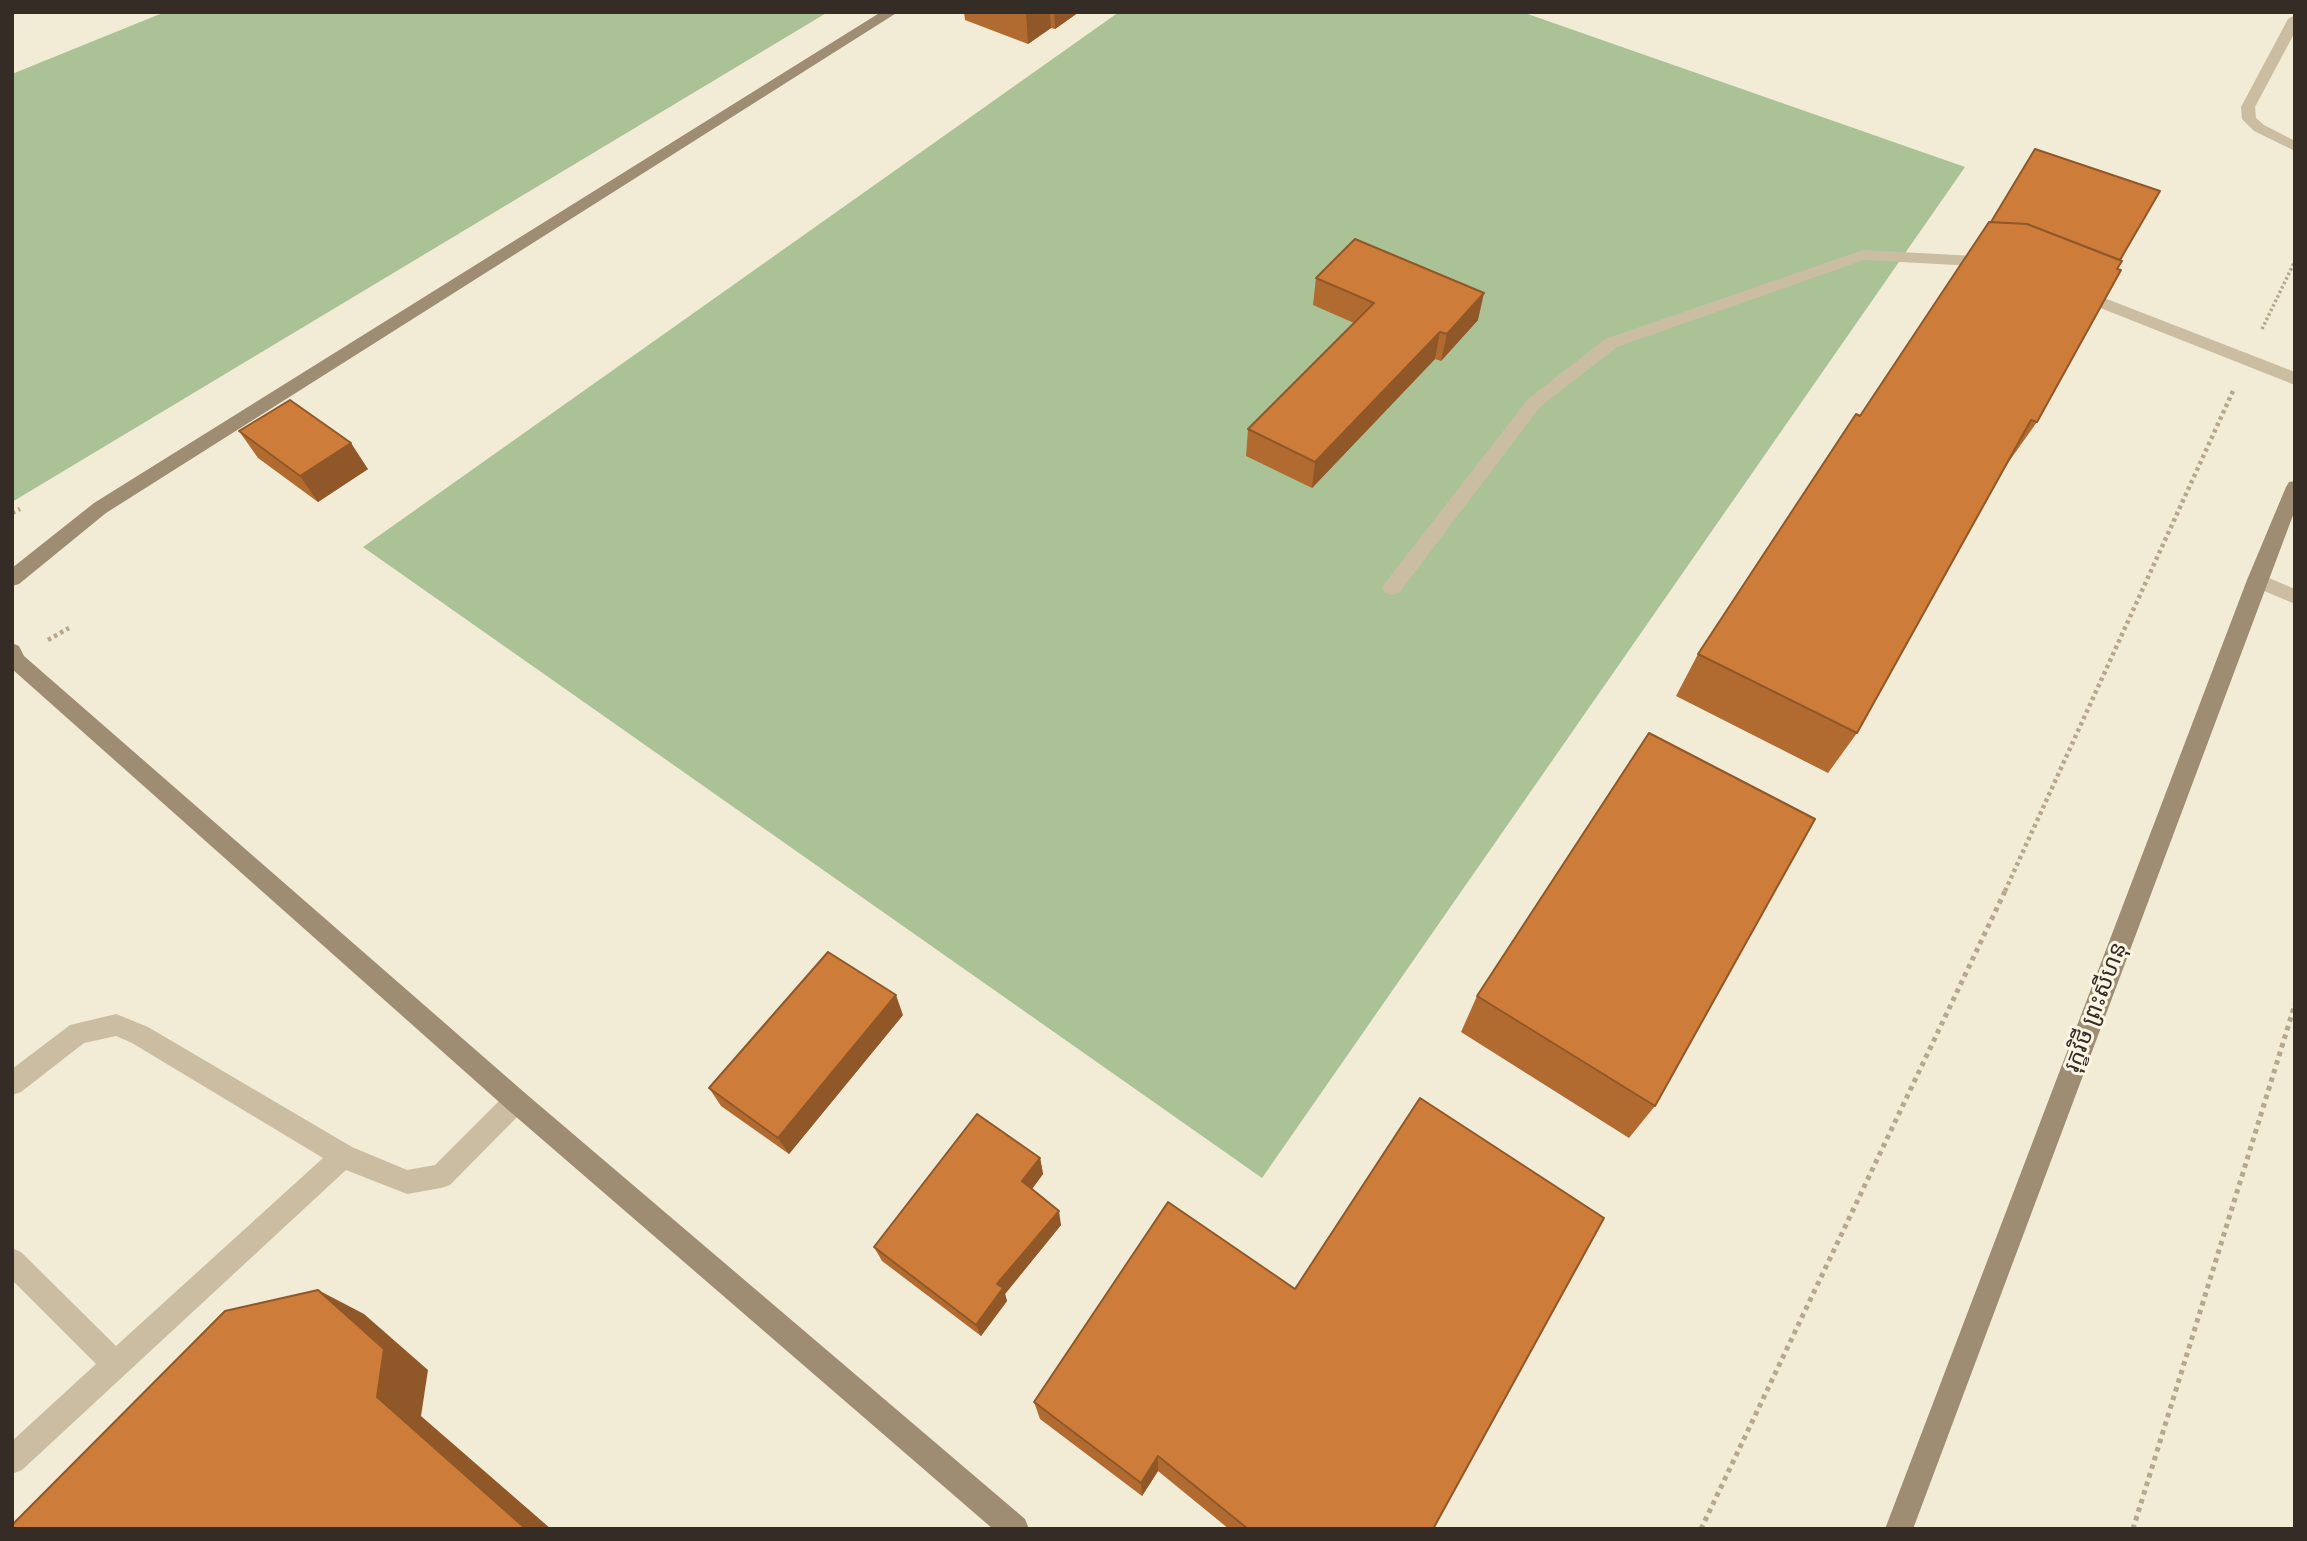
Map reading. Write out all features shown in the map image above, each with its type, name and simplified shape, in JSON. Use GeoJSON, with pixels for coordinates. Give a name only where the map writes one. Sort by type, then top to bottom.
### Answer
{"type":"FeatureCollection","features":[{"type":"Feature","properties":{"kind":"main road"},"geometry":{"type":"LineString","coordinates":[[12,579],[100,508],[891,12]]}},
{"type":"Feature","properties":{"kind":"main road","name":"រុក្ខវិថី ព្រះសីហនុ"},"geometry":{"type":"LineString","coordinates":[[1899,1529],[2257,580],[2295,487]]}},
{"type":"Feature","properties":{"kind":"main road"},"geometry":{"type":"LineString","coordinates":[[12,652],[16,661],[516,1101],[1015,1529]]}},
{"type":"Feature","properties":{"kind":"lane"},"geometry":{"type":"LineString","coordinates":[[2295,19],[2248,107],[2249,120],[2295,147]]}},
{"type":"Feature","properties":{"kind":"lane"},"geometry":{"type":"LineString","coordinates":[[1392,588],[1534,402],[1611,342],[1863,255],[1990,262],[2014,268]]}},
{"type":"Feature","properties":{"kind":"lane"},"geometry":{"type":"LineString","coordinates":[[2064,288],[2295,379]]}},
{"type":"Feature","properties":{"kind":"lane"},"geometry":{"type":"LineString","coordinates":[[2257,580],[2295,597]]}},
{"type":"Feature","properties":{"kind":"lane"},"geometry":{"type":"LineString","coordinates":[[12,1084],[78,1032],[116,1025],[140,1035],[343,1156],[407,1182],[441,1176],[516,1101]]}},
{"type":"Feature","properties":{"kind":"lane"},"geometry":{"type":"LineString","coordinates":[[12,1460],[343,1156]]}},
{"type":"Feature","properties":{"kind":"lane"},"geometry":{"type":"LineString","coordinates":[[12,1262],[116,1364]]}},
{"type":"Feature","properties":{"kind":"path"},"geometry":{"type":"LineString","coordinates":[[1701,1529],[1966,976],[2247,359],[2295,261]]}},
{"type":"Feature","properties":{"kind":"path"},"geometry":{"type":"LineString","coordinates":[[12,513],[20,509]]}},
{"type":"Feature","properties":{"kind":"path"},"geometry":{"type":"LineString","coordinates":[[2133,1529],[2295,1004]]}},
{"type":"Feature","properties":{"kind":"green space"},"geometry":{"type":"Polygon","coordinates":[[[165,12],[828,12],[12,502],[12,74],[165,12]]]}},
{"type":"Feature","properties":{"kind":"green space"},"geometry":{"type":"Polygon","coordinates":[[[1119,12],[1522,12],[1965,167],[1262,1178],[363,547],[1119,12]]]}},
{"type":"Feature","properties":{"kind":"building"},"geometry":{"type":"Polygon","coordinates":[[[2035,149],[2160,191],[2120,260],[2027,224],[1991,222],[2035,149]]]}},
{"type":"Feature","properties":{"kind":"building"},"geometry":{"type":"Polygon","coordinates":[[[1989,222],[2027,224],[2122,261],[2117,269],[2121,270],[2037,422],[2031,420],[1857,733],[1698,654],[1856,414],[1860,416],[1989,222]]]}},
{"type":"Feature","properties":{"kind":"building"},"geometry":{"type":"Polygon","coordinates":[[[1355,239],[1484,293],[1447,334],[1440,332],[1315,462],[1248,429],[1374,303],[1316,278],[1355,239]]]}},
{"type":"Feature","properties":{"kind":"building"},"geometry":{"type":"Polygon","coordinates":[[[290,400],[351,443],[300,476],[239,431],[290,400]]]}},
{"type":"Feature","properties":{"kind":"building"},"geometry":{"type":"Polygon","coordinates":[[[1649,733],[1815,819],[1655,1106],[1477,996],[1649,733]]]}},
{"type":"Feature","properties":{"kind":"building"},"geometry":{"type":"Polygon","coordinates":[[[828,952],[896,995],[778,1138],[709,1088],[828,952]]]}},
{"type":"Feature","properties":{"kind":"building"},"geometry":{"type":"Polygon","coordinates":[[[1420,1098],[1604,1218],[1433,1529],[1248,1529],[1158,1456],[1141,1483],[1034,1402],[1168,1202],[1295,1289],[1420,1098]]]}},
{"type":"Feature","properties":{"kind":"building"},"geometry":{"type":"Polygon","coordinates":[[[977,1114],[1040,1158],[1022,1181],[1059,1211],[997,1284],[1003,1288],[976,1325],[874,1247],[977,1114]]]}},
{"type":"Feature","properties":{"kind":"building"},"geometry":{"type":"Polygon","coordinates":[[[318,1290],[384,1349],[377,1397],[526,1529],[12,1529],[12,1525],[225,1311],[318,1290]]]}}]}
